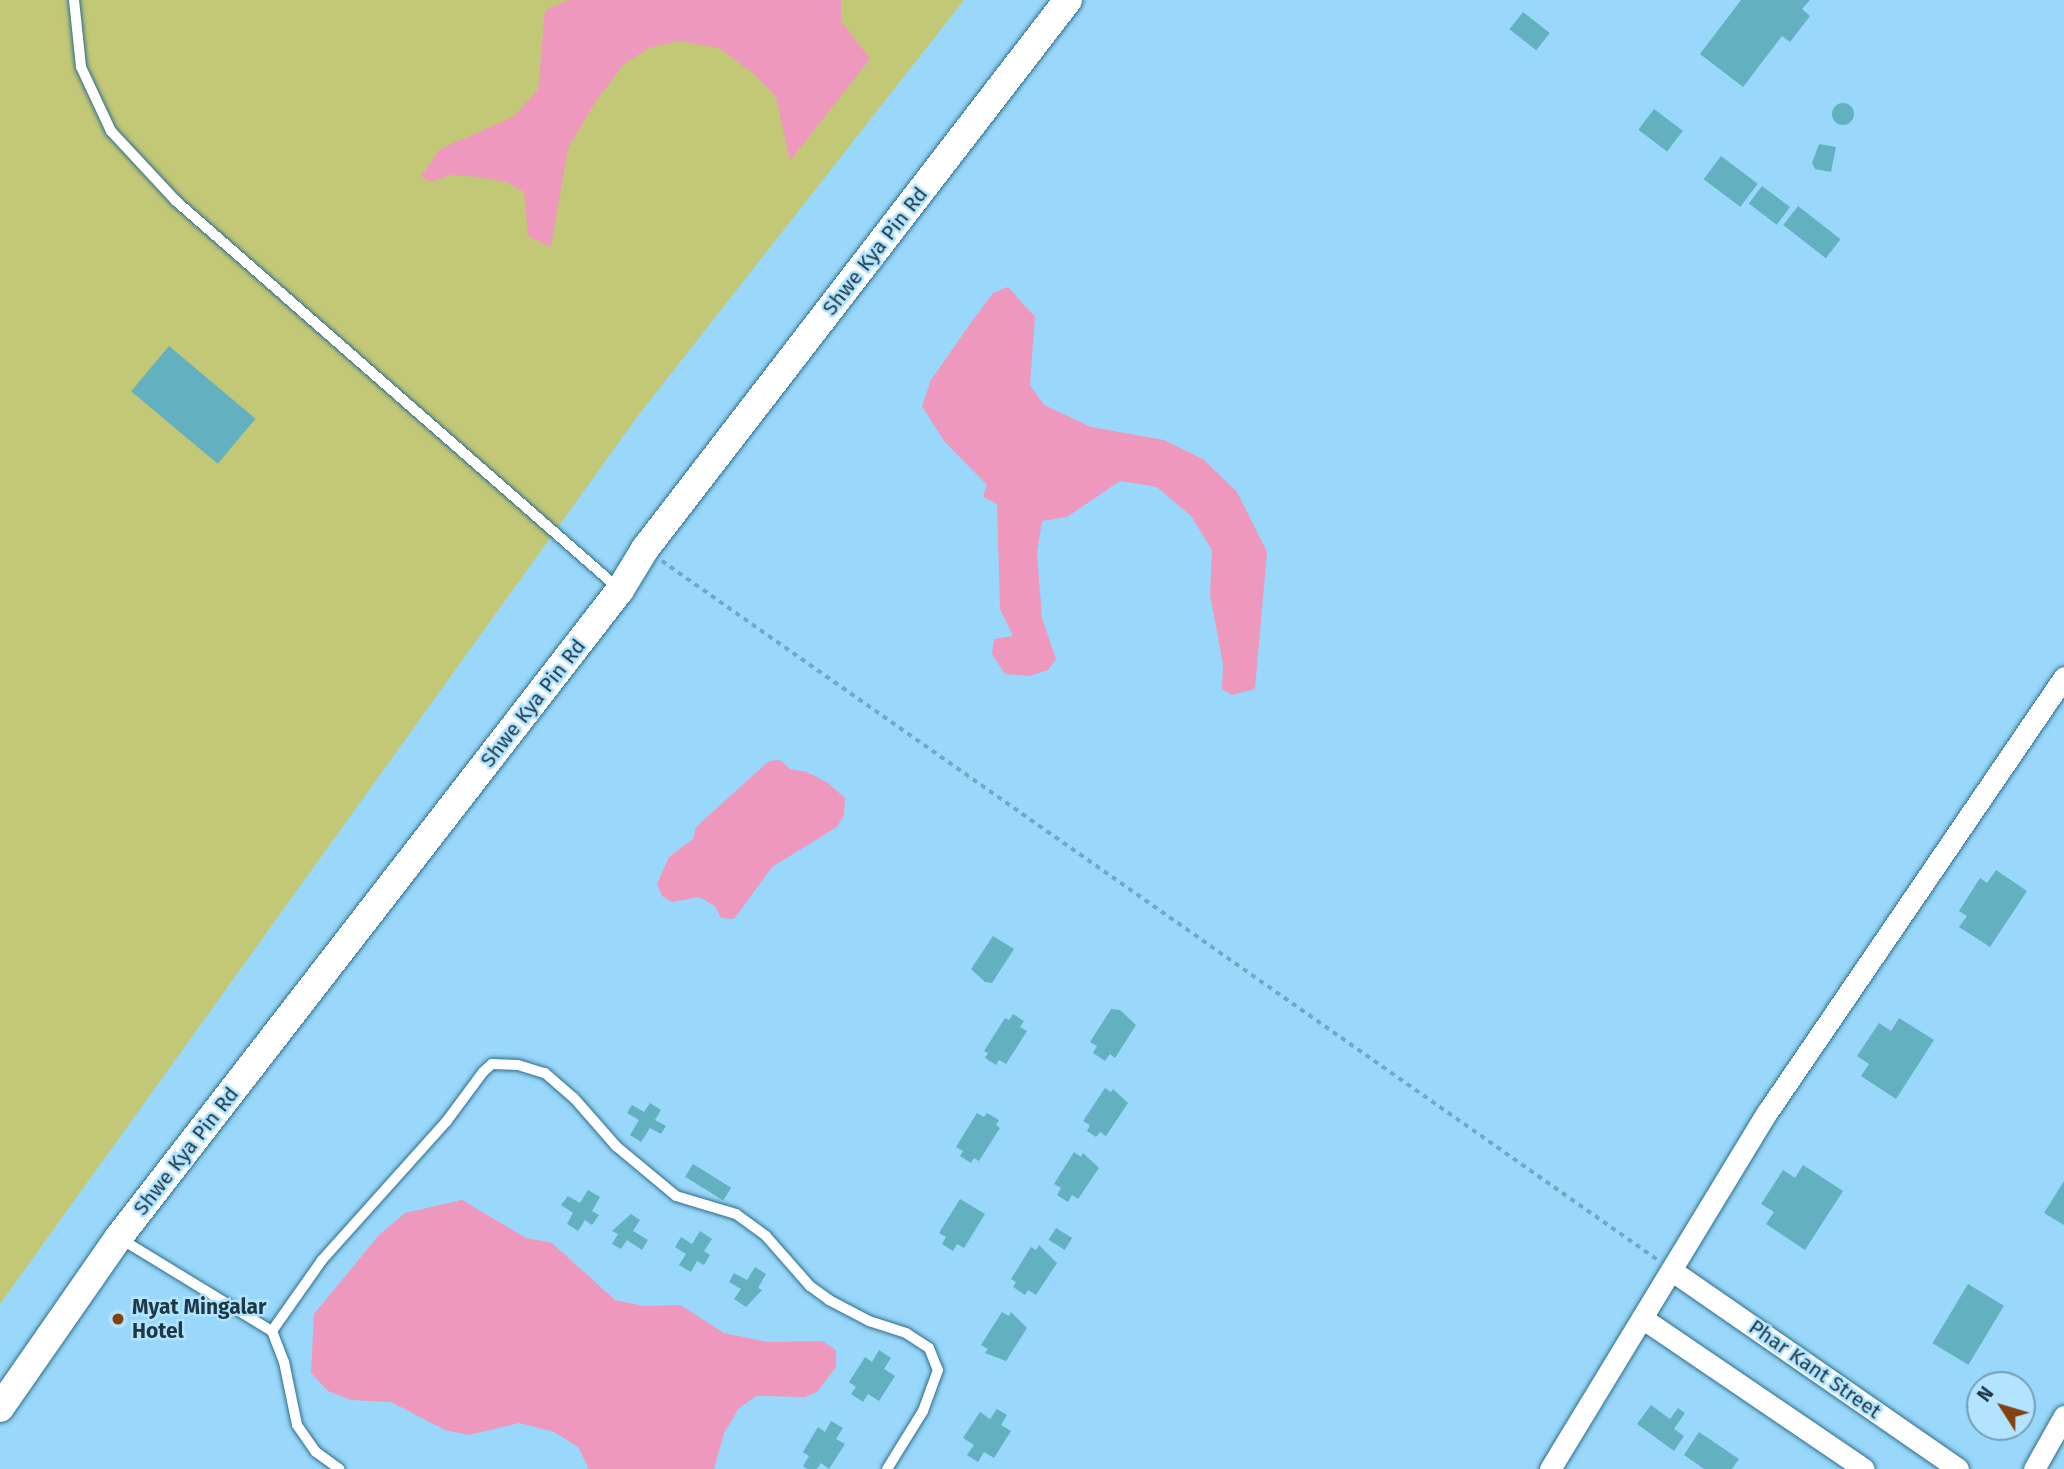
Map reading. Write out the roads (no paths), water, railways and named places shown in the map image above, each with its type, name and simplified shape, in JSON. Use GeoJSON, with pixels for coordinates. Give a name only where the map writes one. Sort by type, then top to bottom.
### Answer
{"type":"FeatureCollection","features":[{"type":"Feature","properties":{"kind":"street","name":"Shwe Kya Pin Rd"},"geometry":{"type":"LineString","coordinates":[[0,1408],[119,1237],[620,590],[645,549],[1068,0]]}},
{"type":"Feature","properties":{"kind":"street"},"geometry":{"type":"LineString","coordinates":[[1550,1469],[1768,1111],[2064,677]]}},
{"type":"Feature","properties":{"kind":"street","name":"Phar Kant Street"},"geometry":{"type":"LineString","coordinates":[[1671,1270],[1958,1469]]}},
{"type":"Feature","properties":{"kind":"street"},"geometry":{"type":"LineString","coordinates":[[1642,1318],[1864,1469]]}},
{"type":"Feature","properties":{"kind":"street"},"geometry":{"type":"LineString","coordinates":[[2034,1469],[2064,1416]]}},
{"type":"Feature","properties":{"kind":"lane"},"geometry":{"type":"LineString","coordinates":[[74,0],[81,67],[111,131],[176,201],[620,590]]}},
{"type":"Feature","properties":{"kind":"lane"},"geometry":{"type":"LineString","coordinates":[[272,1331],[322,1260],[446,1122],[483,1072],[492,1064],[518,1065],[545,1073],[574,1098],[617,1146],[676,1196],[736,1214],[766,1236],[810,1286],[829,1300],[869,1321],[906,1333],[929,1348],[938,1370],[923,1411],[887,1469]]}},
{"type":"Feature","properties":{"kind":"lane"},"geometry":{"type":"LineString","coordinates":[[119,1237],[272,1331],[284,1362],[297,1425],[316,1452],[339,1469]]}},
{"type":"Feature","properties":{"kind":"place","name":"Myat Mingalar Hotel"},"geometry":{"type":"Point","coordinates":[118,1319]}}]}
